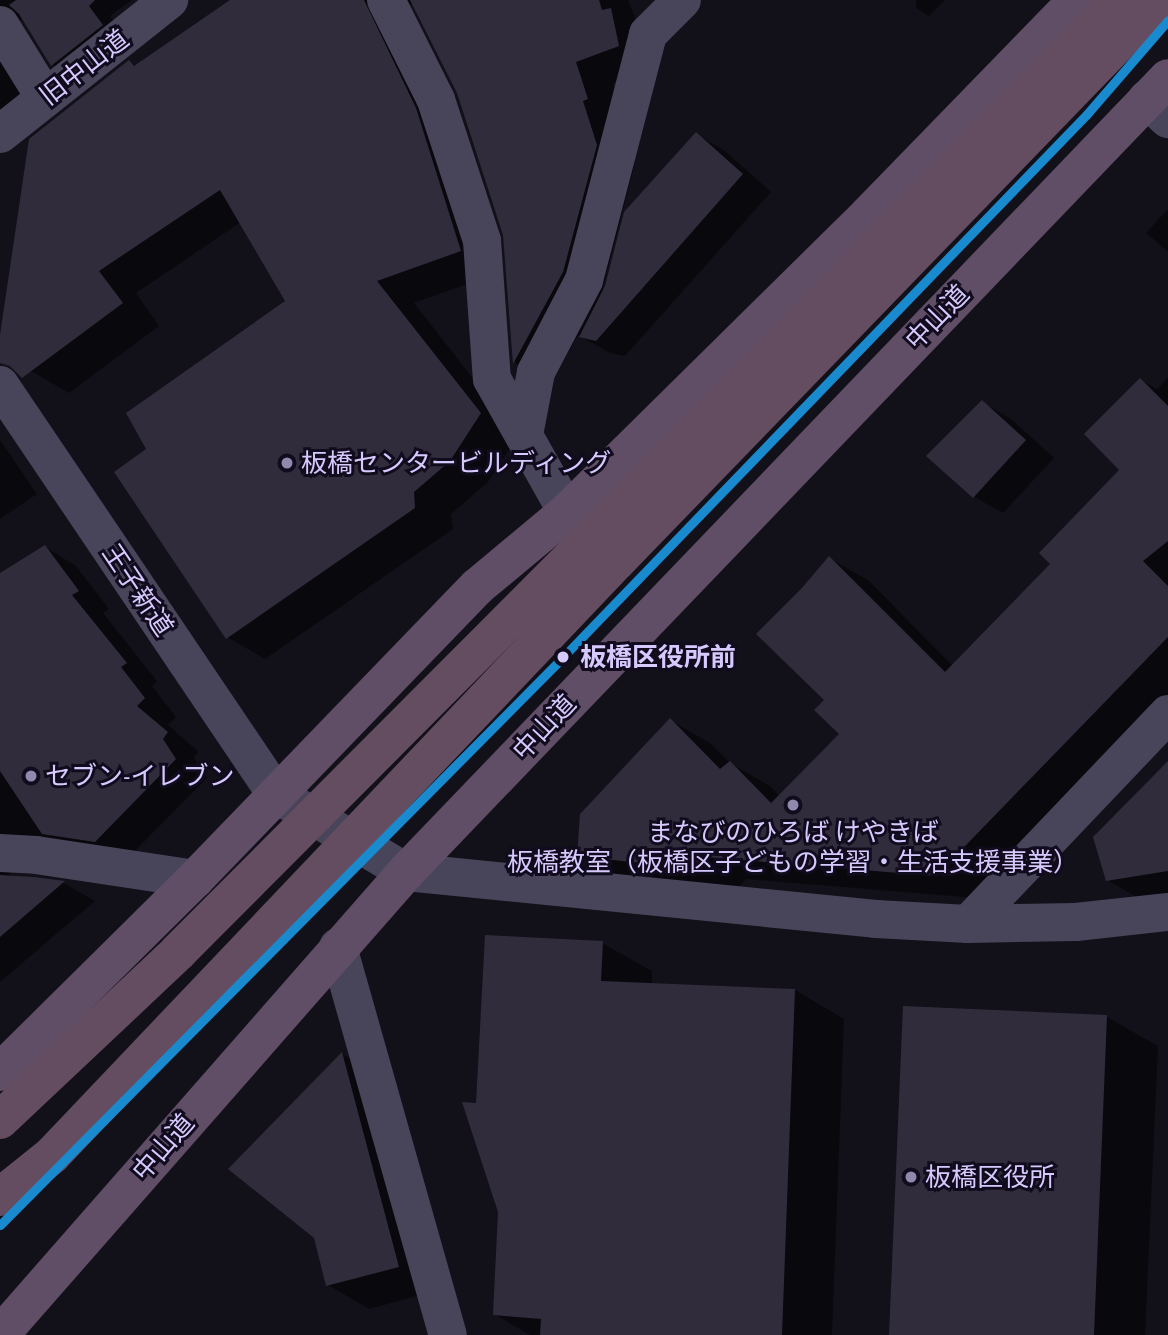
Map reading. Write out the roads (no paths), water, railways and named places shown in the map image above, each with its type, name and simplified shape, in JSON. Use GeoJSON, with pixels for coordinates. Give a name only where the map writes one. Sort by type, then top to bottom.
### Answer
{"type":"FeatureCollection","features":[{"type":"Feature","properties":{"kind":"highway"},"geometry":{"type":"LineString","coordinates":[[0,1072],[195,879],[477,587],[566,512],[869,214],[1077,0]]}},
{"type":"Feature","properties":{"kind":"highway"},"geometry":{"type":"LineString","coordinates":[[0,1120],[178,952],[1120,0]]}},
{"type":"Feature","properties":{"kind":"highway"},"geometry":{"type":"LineString","coordinates":[[0,1197],[52,1154],[626,552],[1160,0]]}},
{"type":"Feature","properties":{"kind":"highway","name":"中山道"},"geometry":{"type":"LineString","coordinates":[[13,1329],[338,947],[406,872],[1161,99]]}},
{"type":"Feature","properties":{"kind":"street","name":"旧中山道"},"geometry":{"type":"LineString","coordinates":[[0,134],[169,0]]}},
{"type":"Feature","properties":{"kind":"street"},"geometry":{"type":"LineString","coordinates":[[386,0],[436,100],[482,241],[492,379],[566,512]]}},
{"type":"Feature","properties":{"kind":"street"},"geometry":{"type":"LineString","coordinates":[[524,435],[536,372],[584,280],[648,34],[682,0]]}},
{"type":"Feature","properties":{"kind":"street"},"geometry":{"type":"LineString","coordinates":[[0,25],[45,98]]}},
{"type":"Feature","properties":{"kind":"street","name":"王子新道"},"geometry":{"type":"LineString","coordinates":[[0,386],[276,794]]}},
{"type":"Feature","properties":{"kind":"street"},"geometry":{"type":"LineString","coordinates":[[968,924],[1168,714]]}},
{"type":"Feature","properties":{"kind":"street"},"geometry":{"type":"LineString","coordinates":[[276,794],[406,872],[862,918],[968,924],[1076,922],[1168,912]]}},
{"type":"Feature","properties":{"kind":"street"},"geometry":{"type":"LineString","coordinates":[[0,853],[37,855],[195,879]]}},
{"type":"Feature","properties":{"kind":"street"},"geometry":{"type":"LineString","coordinates":[[338,947],[448,1335]]}},
{"type":"Feature","properties":{"kind":"place","name":"板橋センタービルディング"},"geometry":{"type":"Point","coordinates":[287,463]}},
{"type":"Feature","properties":{"kind":"place","name":"板橋区役所前"},"geometry":{"type":"Point","coordinates":[563,657]}},
{"type":"Feature","properties":{"kind":"place","name":"セブン-イレブン"},"geometry":{"type":"Point","coordinates":[31,776]}},
{"type":"Feature","properties":{"kind":"place","name":"まなびのひろば けやきば 板橋教室（板橋区子どもの学習・生活支援事業）"},"geometry":{"type":"Point","coordinates":[793,805]}},
{"type":"Feature","properties":{"kind":"place","name":"板橋区役所"},"geometry":{"type":"Point","coordinates":[911,1177]}}]}
